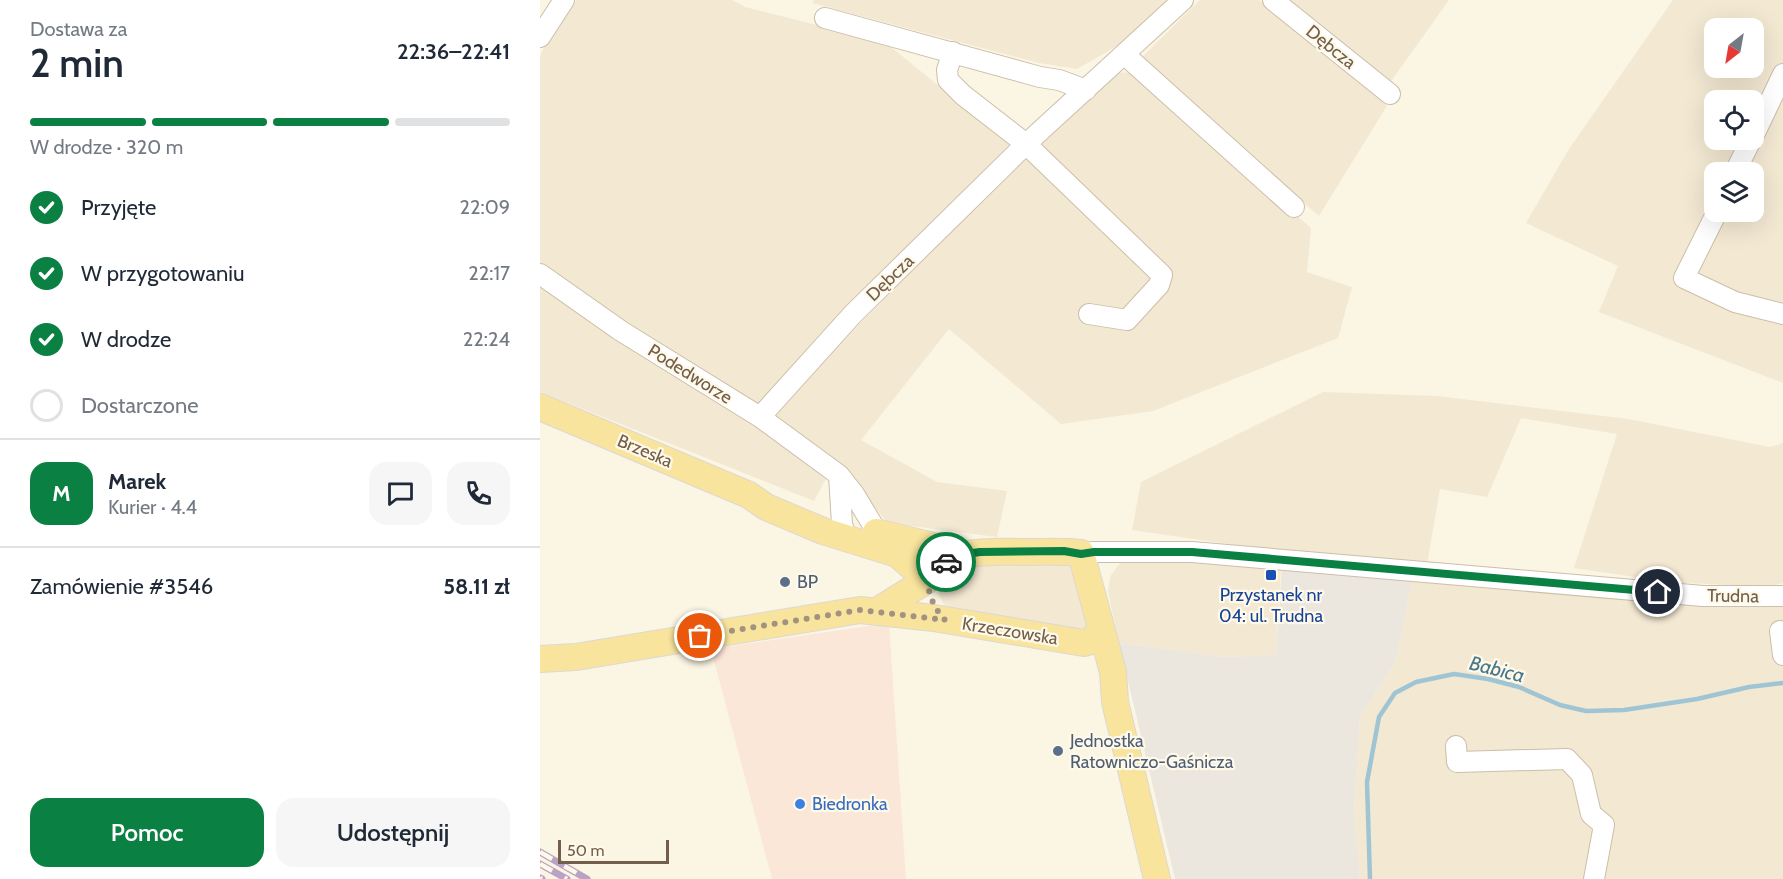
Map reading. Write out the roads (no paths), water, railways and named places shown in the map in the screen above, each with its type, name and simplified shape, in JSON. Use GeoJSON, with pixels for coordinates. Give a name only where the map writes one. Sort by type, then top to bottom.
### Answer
{"type":"FeatureCollection","features":[{"type":"Feature","properties":{"kind":"main road","name":"Brzeska"},"geometry":{"type":"LineString","coordinates":[[540,407],[749,495],[766,507],[845,532],[897,554],[927,580]]}},
{"type":"Feature","properties":{"kind":"main road","name":"Brzeska"},"geometry":{"type":"LineString","coordinates":[[845,532],[877,532],[966,554]]}},
{"type":"Feature","properties":{"kind":"main road","name":"Trudna"},"geometry":{"type":"LineString","coordinates":[[966,554],[1064,551],[1081,554]]}},
{"type":"Feature","properties":{"kind":"main road","name":"Krzeczowska"},"geometry":{"type":"LineString","coordinates":[[877,611],[927,580],[945,562],[966,554]]}},
{"type":"Feature","properties":{"kind":"main road"},"geometry":{"type":"LineString","coordinates":[[1081,554],[1092,636],[1113,672],[1116,702],[1158,879]]}},
{"type":"Feature","properties":{"kind":"main road"},"geometry":{"type":"LineString","coordinates":[[927,580],[929,595],[945,620]]}},
{"type":"Feature","properties":{"kind":"main road","name":"Krzeczowska"},"geometry":{"type":"LineString","coordinates":[[540,659],[576,657],[860,610],[1092,636]]}},
{"type":"Feature","properties":{"kind":"street"},"geometry":{"type":"LineString","coordinates":[[540,37],[564,0]]}},
{"type":"Feature","properties":{"kind":"street","name":"Dębcza"},"geometry":{"type":"LineString","coordinates":[[760,417],[853,314],[1026,144],[1183,0]]}},
{"type":"Feature","properties":{"kind":"street","name":"Dębcza"},"geometry":{"type":"LineString","coordinates":[[1273,0],[1390,94]]}},
{"type":"Feature","properties":{"kind":"street"},"geometry":{"type":"LineString","coordinates":[[825,18],[1059,80],[1086,90]]}},
{"type":"Feature","properties":{"kind":"street"},"geometry":{"type":"LineString","coordinates":[[953,52],[947,70],[948,80],[963,95],[1026,144],[1162,275],[1159,285],[1127,320],[1089,314]]}},
{"type":"Feature","properties":{"kind":"street"},"geometry":{"type":"LineString","coordinates":[[1125,55],[1294,207]]}},
{"type":"Feature","properties":{"kind":"street"},"geometry":{"type":"LineString","coordinates":[[1764,114],[1783,74]]}},
{"type":"Feature","properties":{"kind":"street"},"geometry":{"type":"LineString","coordinates":[[1712,222],[1684,278],[1735,302],[1783,314]]}},
{"type":"Feature","properties":{"kind":"street","name":"Podedworze"},"geometry":{"type":"LineString","coordinates":[[540,274],[621,331],[760,417],[839,475],[854,494],[877,532]]}},
{"type":"Feature","properties":{"kind":"street"},"geometry":{"type":"LineString","coordinates":[[839,475],[845,532]]}},
{"type":"Feature","properties":{"kind":"street","name":"Trudna"},"geometry":{"type":"LineString","coordinates":[[1081,554],[1192,552],[1703,596],[1783,596]]}},
{"type":"Feature","properties":{"kind":"street"},"geometry":{"type":"LineString","coordinates":[[1780,631],[1783,655]]}},
{"type":"Feature","properties":{"kind":"street"},"geometry":{"type":"LineString","coordinates":[[1456,746],[1457,762],[1568,759],[1582,776],[1591,814],[1604,825],[1594,879]]}},
{"type":"Feature","properties":{"kind":"waterway","name":"Babica"},"geometry":{"type":"LineString","coordinates":[[1370,879],[1367,782],[1379,717],[1395,693],[1416,682],[1454,674],[1488,679],[1519,687],[1560,705],[1586,711],[1624,710],[1783,683]]}},
{"type":"Feature","properties":{"kind":"railway"},"geometry":{"type":"LineString","coordinates":[[540,852],[587,879]]}},
{"type":"Feature","properties":{"kind":"railway"},"geometry":{"type":"LineString","coordinates":[[540,864],[567,879]]}},
{"type":"Feature","properties":{"kind":"place","name":"Przystanek nr 04: ul. Trudna"},"geometry":{"type":"Point","coordinates":[1271,575]}},
{"type":"Feature","properties":{"kind":"place","name":"BP"},"geometry":{"type":"Point","coordinates":[785,582]}},
{"type":"Feature","properties":{"kind":"place","name":"Jednostka Ratowniczo-Gaśnicza"},"geometry":{"type":"Point","coordinates":[1058,751]}},
{"type":"Feature","properties":{"kind":"place","name":"Biedronka"},"geometry":{"type":"Point","coordinates":[800,804]}}]}
